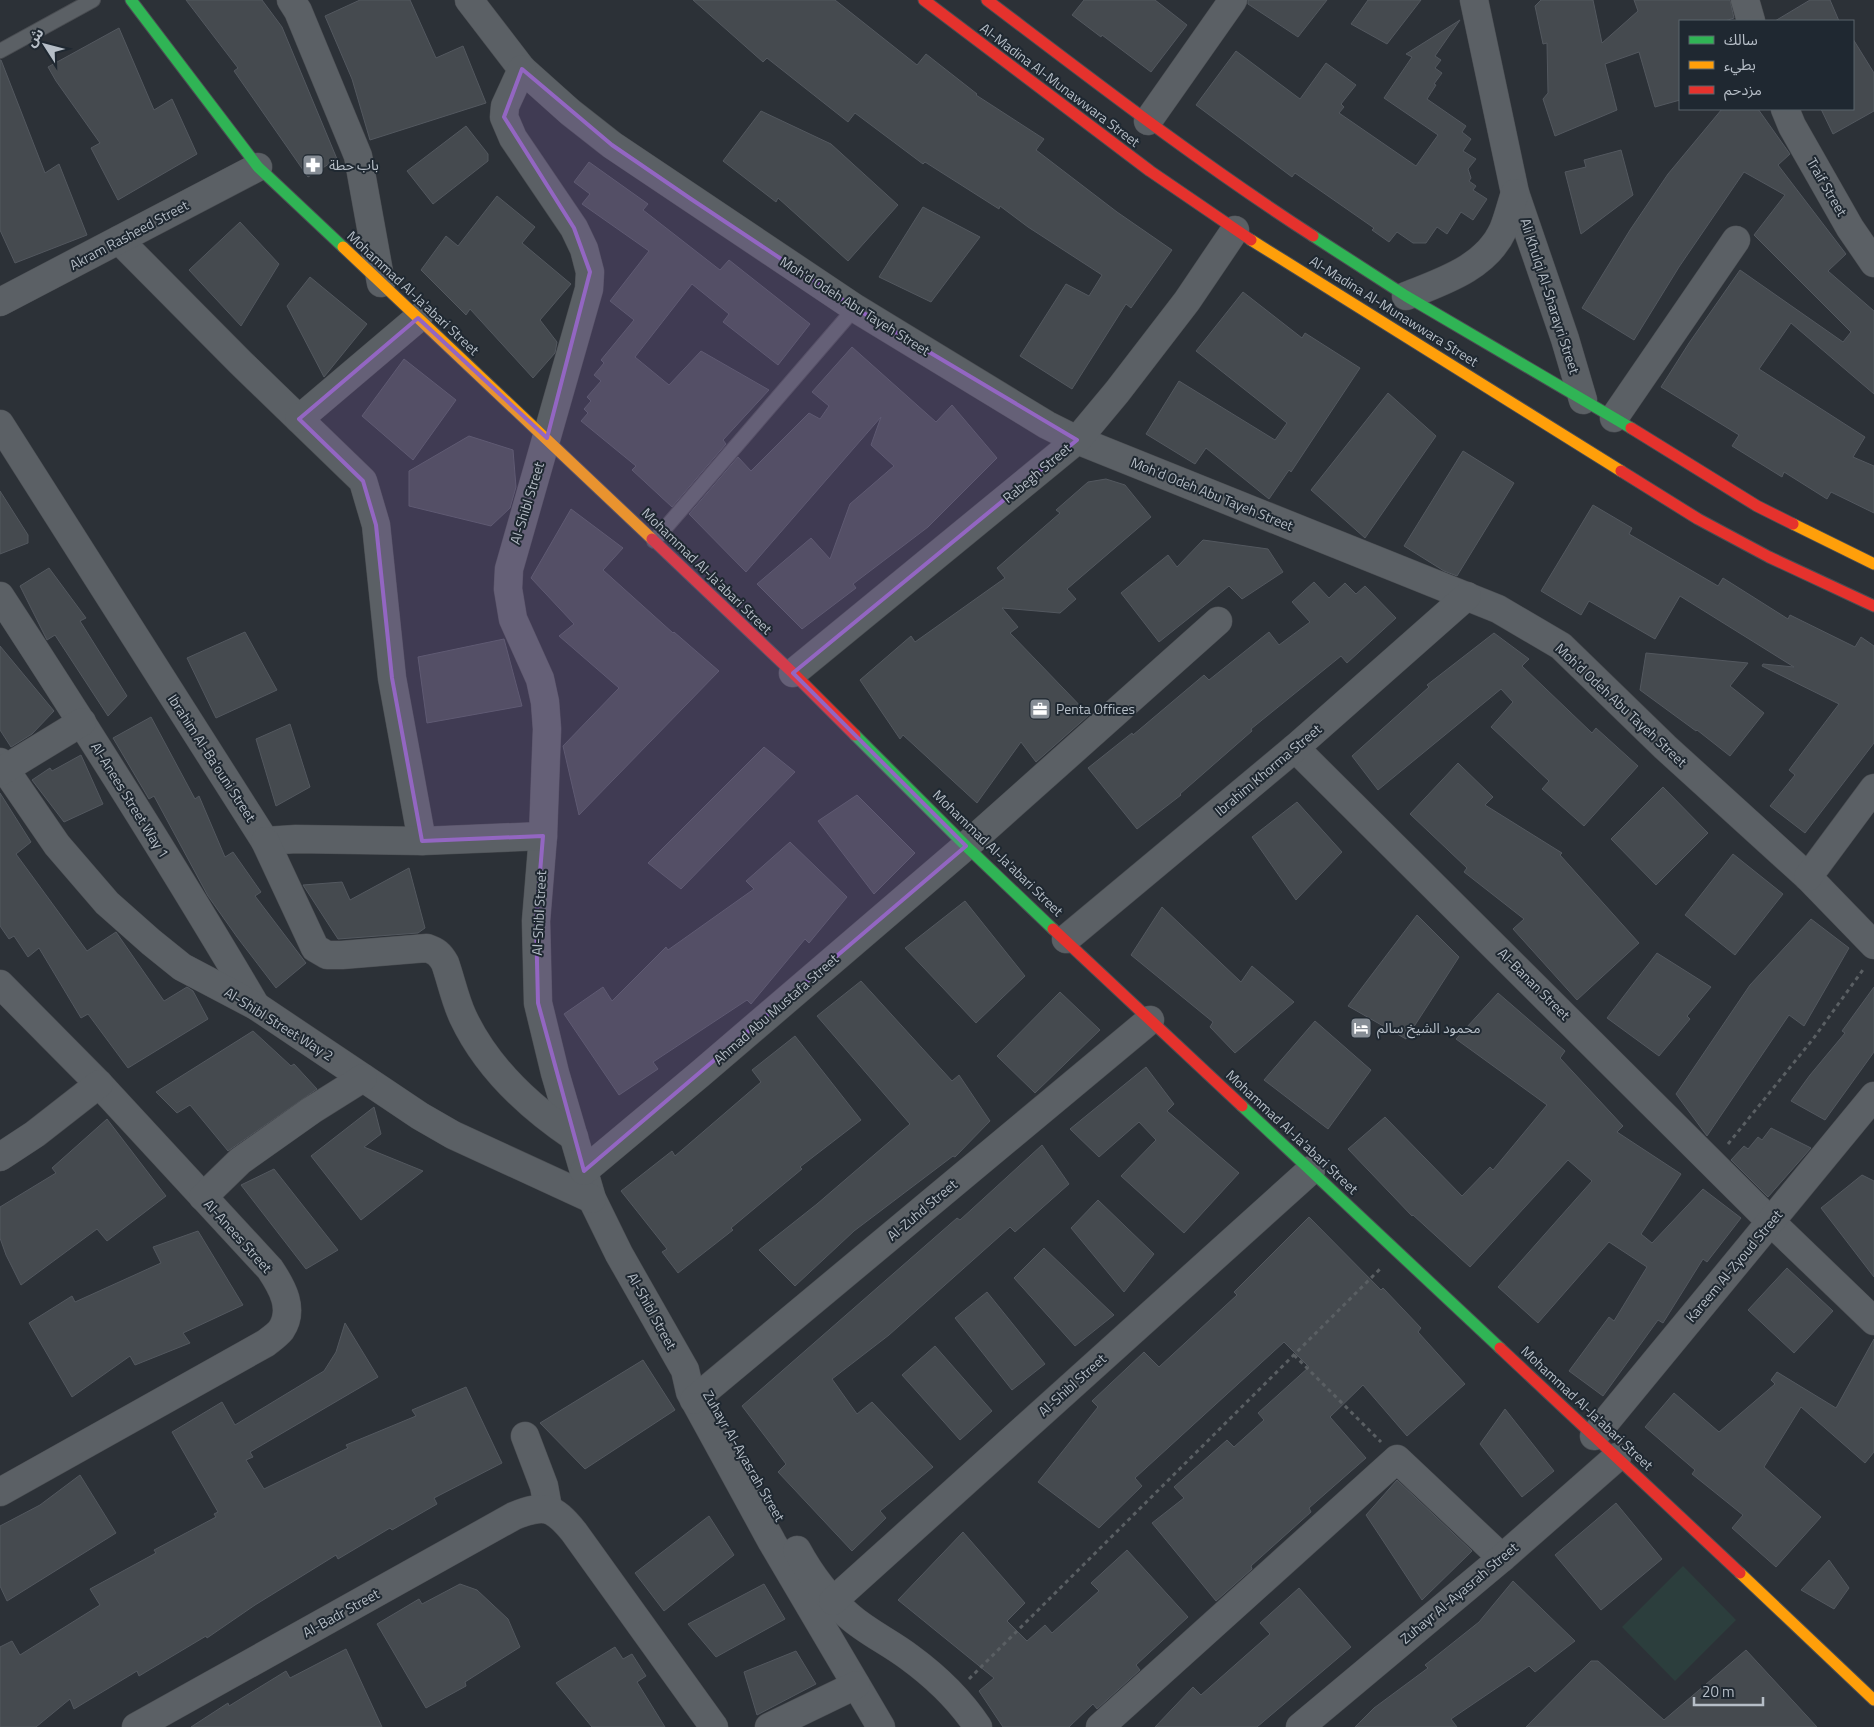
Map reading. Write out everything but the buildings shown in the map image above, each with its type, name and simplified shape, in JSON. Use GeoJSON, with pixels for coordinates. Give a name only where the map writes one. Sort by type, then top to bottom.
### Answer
{"type":"FeatureCollection","features":[{"type":"Feature","properties":{"kind":"street","name":"Mohammad Al-Ja'abari Street"},"geometry":{"type":"LineString","coordinates":[[131,0],[258,167],[547,438],[793,673],[966,846],[1874,1700]]}},
{"type":"Feature","properties":{"kind":"street"},"geometry":{"type":"LineString","coordinates":[[291,0],[298,11],[358,156],[380,283]]}},
{"type":"Feature","properties":{"kind":"street","name":"Moh'd Odeh Abu Tayeh Street"},"geometry":{"type":"LineString","coordinates":[[469,0],[522,69],[570,112],[612,145],[855,308],[1047,425],[1076,440],[1498,608],[1561,646],[1665,747],[1808,877],[1871,953]]}},
{"type":"Feature","properties":{"kind":"street","name":"Al-Madina Al-Munawwara Street"},"geometry":{"type":"LineString","coordinates":[[924,0],[1142,166],[1235,230],[1698,519],[1776,560],[1874,606]]}},
{"type":"Feature","properties":{"kind":"street","name":"Al-Madina Al-Munawwara Street"},"geometry":{"type":"LineString","coordinates":[[987,0],[1257,200],[1406,296],[1614,418],[1757,506],[1874,564]]}},
{"type":"Feature","properties":{"kind":"street"},"geometry":{"type":"LineString","coordinates":[[1148,121],[1232,0]]}},
{"type":"Feature","properties":{"kind":"street","name":"Ali Khulqi Al-Sharayri Street"},"geometry":{"type":"LineString","coordinates":[[1474,0],[1515,193],[1566,338],[1583,400]]}},
{"type":"Feature","properties":{"kind":"street"},"geometry":{"type":"LineString","coordinates":[[1745,0],[1751,20]]}},
{"type":"Feature","properties":{"kind":"street"},"geometry":{"type":"LineString","coordinates":[[522,69],[505,106],[504,117],[514,138],[574,228],[584,249],[590,272],[589,289],[547,438]]}},
{"type":"Feature","properties":{"kind":"street","name":"Traif Street"},"geometry":{"type":"LineString","coordinates":[[1785,110],[1792,126],[1850,228],[1874,263]]}},
{"type":"Feature","properties":{"kind":"street","name":"Akram Rasheed Street"},"geometry":{"type":"LineString","coordinates":[[0,302],[258,167]]}},
{"type":"Feature","properties":{"kind":"street","name":"Ali Khulqi Al-Sharayri Street"},"geometry":{"type":"LineString","coordinates":[[1406,296],[1453,277],[1476,263],[1491,248],[1502,232],[1515,193]]}},
{"type":"Feature","properties":{"kind":"street","name":"Rabegh Street"},"geometry":{"type":"LineString","coordinates":[[793,673],[1076,440],[1117,392],[1187,300],[1235,230]]}},
{"type":"Feature","properties":{"kind":"street"},"geometry":{"type":"LineString","coordinates":[[119,240],[241,363],[363,481],[376,525],[392,678],[422,841]]}},
{"type":"Feature","properties":{"kind":"street"},"geometry":{"type":"LineString","coordinates":[[1614,418],[1736,240]]}},
{"type":"Feature","properties":{"kind":"street"},"geometry":{"type":"LineString","coordinates":[[299,419],[418,318]]}},
{"type":"Feature","properties":{"kind":"street","name":"Ibrahim Al-Ba'ouni Street"},"geometry":{"type":"LineString","coordinates":[[3,437],[265,841],[315,948],[327,955],[427,948],[435,951],[445,963],[463,1016],[483,1051],[502,1076],[524,1099],[574,1137]]}},
{"type":"Feature","properties":{"kind":"street","name":"Al-Shibl Street"},"geometry":{"type":"LineString","coordinates":[[547,438],[512,554],[508,589],[513,619],[540,679],[545,702],[543,836],[536,921],[538,1003],[555,1072],[592,1199],[619,1254],[685,1370]]}},
{"type":"Feature","properties":{"kind":"street","name":"Al-Anees Street Way 1"},"geometry":{"type":"LineString","coordinates":[[0,596],[82,722],[209,926],[256,1006]]}},
{"type":"Feature","properties":{"kind":"street","name":"Ibrahim Khorma Street"},"geometry":{"type":"LineString","coordinates":[[1066,939],[1295,748],[1467,596]]}},
{"type":"Feature","properties":{"kind":"street","name":"Ahmad Abu Mustafa Street"},"geometry":{"type":"LineString","coordinates":[[584,1171],[708,1068],[966,846],[1218,621]]}},
{"type":"Feature","properties":{"kind":"street"},"geometry":{"type":"LineString","coordinates":[[2,768],[82,722]]}},
{"type":"Feature","properties":{"kind":"street","name":"Al-Banan Street"},"geometry":{"type":"LineString","coordinates":[[1295,748],[1713,1162],[1771,1222],[1874,1321]]}},
{"type":"Feature","properties":{"kind":"street","name":"Al-Shibl Street Way 2"},"geometry":{"type":"LineString","coordinates":[[2,768],[57,845],[107,903],[182,967],[256,1006],[420,1116],[453,1135],[592,1199]]}},
{"type":"Feature","properties":{"kind":"street"},"geometry":{"type":"LineString","coordinates":[[1808,877],[1874,788]]}},
{"type":"Feature","properties":{"kind":"street"},"geometry":{"type":"LineString","coordinates":[[265,841],[422,841],[543,836]]}},
{"type":"Feature","properties":{"kind":"street","name":"Al-Anees Street"},"geometry":{"type":"LineString","coordinates":[[0,984],[99,1084],[270,1269],[280,1283],[287,1301],[286,1318],[280,1331],[266,1343],[0,1492]]}},
{"type":"Feature","properties":{"kind":"street","name":"Al-Zuhd Street"},"geometry":{"type":"LineString","coordinates":[[700,1395],[1150,1020]]}},
{"type":"Feature","properties":{"kind":"street"},"geometry":{"type":"LineString","coordinates":[[203,1197],[240,1161],[312,1110],[363,1078]]}},
{"type":"Feature","properties":{"kind":"street"},"geometry":{"type":"LineString","coordinates":[[0,1157],[35,1134],[99,1084]]}},
{"type":"Feature","properties":{"kind":"street","name":"Kareem Al-Zyoud Street"},"geometry":{"type":"LineString","coordinates":[[1594,1436],[1874,1096]]}},
{"type":"Feature","properties":{"kind":"street","name":"Al-Shibl Street"},"geometry":{"type":"LineString","coordinates":[[833,1601],[1311,1170]]}},
{"type":"Feature","properties":{"kind":"street","name":"Zuhayr Al-Ayasrah Street"},"geometry":{"type":"LineString","coordinates":[[685,1370],[780,1537],[856,1684],[882,1727]]}},
{"type":"Feature","properties":{"kind":"street"},"geometry":{"type":"LineString","coordinates":[[526,1436],[544,1486],[548,1508],[563,1518],[574,1532],[714,1727]]}},
{"type":"Feature","properties":{"kind":"street","name":"Zuhayr Al-Ayasrah Street"},"geometry":{"type":"LineString","coordinates":[[1300,1727],[1502,1558],[1617,1457]]}},
{"type":"Feature","properties":{"kind":"street"},"geometry":{"type":"LineString","coordinates":[[1100,1727],[1397,1459],[1502,1558]]}},
{"type":"Feature","properties":{"kind":"street","name":"Al-Badr Street"},"geometry":{"type":"LineString","coordinates":[[136,1727],[514,1516],[532,1509],[548,1508]]}},
{"type":"Feature","properties":{"kind":"street","name":"Zuhayr Al-Ayasrah Street"},"geometry":{"type":"LineString","coordinates":[[780,1537],[801,1557],[833,1601],[866,1629],[909,1656],[953,1695],[978,1727]]}},
{"type":"Feature","properties":{"kind":"street"},"geometry":{"type":"LineString","coordinates":[[769,1727],[856,1684]]}},
{"type":"Feature","properties":{"kind":"lane"},"geometry":{"type":"LineString","coordinates":[[0,51],[93,0]]}},
{"type":"Feature","properties":{"kind":"lane"},"geometry":{"type":"LineString","coordinates":[[654,541],[855,308]]}},
{"type":"Feature","properties":{"kind":"path"},"geometry":{"type":"LineString","coordinates":[[1713,1162],[1813,1039],[1871,953]]}},
{"type":"Feature","properties":{"kind":"path"},"geometry":{"type":"LineString","coordinates":[[953,1695],[1398,1251]]}},
{"type":"Feature","properties":{"kind":"path"},"geometry":{"type":"LineString","coordinates":[[1294,1355],[1397,1459]]}},
{"type":"Feature","properties":{"kind":"highlighted area"},"geometry":{"type":"Polygon","coordinates":[[[522,69],[612,145],[691,199],[855,308],[1077,440],[793,673],[966,846],[584,1171],[538,1003],[536,921],[543,836],[422,841],[392,678],[376,525],[363,481],[299,419],[418,318],[547,438],[590,272],[574,228],[504,117],[522,69]]]}},
{"type":"Feature","properties":{"kind":"shaded area"},"geometry":{"type":"Polygon","coordinates":[[[1683,1566],[1736,1620],[1675,1681],[1622,1627],[1683,1566]]]}},
{"type":"Feature","properties":{"kind":"traffic: fast"},"geometry":{"type":"LineString","coordinates":[[131,0],[258,167],[343,247]]}},
{"type":"Feature","properties":{"kind":"traffic: fast"},"geometry":{"type":"LineString","coordinates":[[1313,236],[1406,296],[1631,428]]}},
{"type":"Feature","properties":{"kind":"traffic: fast"},"geometry":{"type":"LineString","coordinates":[[855,735],[966,846],[1053,929]]}},
{"type":"Feature","properties":{"kind":"traffic: fast"},"geometry":{"type":"LineString","coordinates":[[1242,1106],[1500,1348]]}},
{"type":"Feature","properties":{"kind":"traffic: slow"},"geometry":{"type":"LineString","coordinates":[[1251,240],[1621,471]]}},
{"type":"Feature","properties":{"kind":"traffic: slow"},"geometry":{"type":"LineString","coordinates":[[343,247],[652,539]]}},
{"type":"Feature","properties":{"kind":"traffic: slow"},"geometry":{"type":"LineString","coordinates":[[1793,524],[1874,564]]}},
{"type":"Feature","properties":{"kind":"traffic: slow"},"geometry":{"type":"LineString","coordinates":[[1740,1573],[1874,1700]]}},
{"type":"Feature","properties":{"kind":"traffic: jam"},"geometry":{"type":"LineString","coordinates":[[924,0],[1150,171],[1251,240]]}},
{"type":"Feature","properties":{"kind":"traffic: jam"},"geometry":{"type":"LineString","coordinates":[[987,0],[1188,151],[1313,236]]}},
{"type":"Feature","properties":{"kind":"traffic: jam"},"geometry":{"type":"LineString","coordinates":[[1631,428],[1757,506],[1793,524]]}},
{"type":"Feature","properties":{"kind":"traffic: jam"},"geometry":{"type":"LineString","coordinates":[[1621,471],[1698,519],[1769,557],[1874,606]]}},
{"type":"Feature","properties":{"kind":"traffic: jam"},"geometry":{"type":"LineString","coordinates":[[652,539],[793,673],[855,735]]}},
{"type":"Feature","properties":{"kind":"traffic: jam"},"geometry":{"type":"LineString","coordinates":[[1053,929],[1242,1106]]}},
{"type":"Feature","properties":{"kind":"traffic: jam"},"geometry":{"type":"LineString","coordinates":[[1500,1348],[1740,1573]]}},
{"type":"Feature","properties":{"kind":"place","name":"باب حطة"},"geometry":{"type":"Point","coordinates":[313,165]}},
{"type":"Feature","properties":{"kind":"place","name":"Penta Offices"},"geometry":{"type":"Point","coordinates":[1040,709]}},
{"type":"Feature","properties":{"kind":"place","name":"محمود الشيخ سالم"},"geometry":{"type":"Point","coordinates":[1361,1028]}}]}
